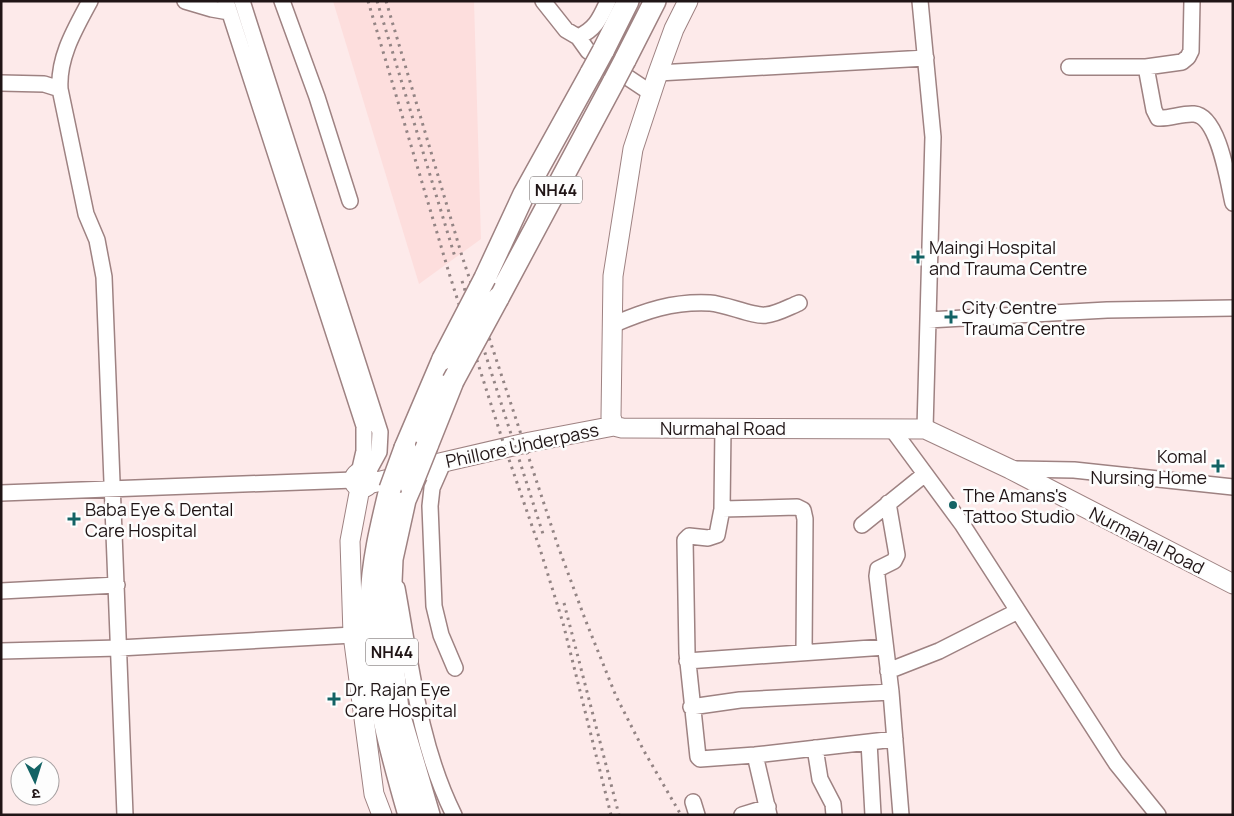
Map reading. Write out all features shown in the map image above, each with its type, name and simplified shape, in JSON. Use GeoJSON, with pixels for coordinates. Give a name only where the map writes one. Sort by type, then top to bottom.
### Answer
{"type":"FeatureCollection","features":[{"type":"Feature","properties":{"kind":"highway","name":"NH44"},"geometry":{"type":"LineString","coordinates":[[409,815],[393,759],[373,662],[370,602],[375,552],[400,487],[405,448],[443,359],[485,278],[524,194],[603,51],[628,1]]}},
{"type":"Feature","properties":{"kind":"highway","name":"NH44"},"geometry":{"type":"LineString","coordinates":[[400,487],[434,458],[453,381],[655,1]]}},
{"type":"Feature","properties":{"kind":"highway","name":"NH44"},"geometry":{"type":"LineString","coordinates":[[400,487],[405,500],[392,560],[389,628],[398,710],[429,815]]}},
{"type":"Feature","properties":{"kind":"main road"},"geometry":{"type":"LineString","coordinates":[[614,426],[611,416],[613,276],[633,149],[674,29],[688,1]]}},
{"type":"Feature","properties":{"kind":"main road","name":"Phillore Underpass"},"geometry":{"type":"LineString","coordinates":[[363,479],[434,458],[614,426]]}},
{"type":"Feature","properties":{"kind":"main road","name":"Nurmahal Road"},"geometry":{"type":"LineString","coordinates":[[614,426],[622,428],[925,429],[1010,470],[1233,584]]}},
{"type":"Feature","properties":{"kind":"main road"},"geometry":{"type":"LineString","coordinates":[[363,479],[350,542],[353,635],[374,794],[382,815]]}},
{"type":"Feature","properties":{"kind":"street"},"geometry":{"type":"LineString","coordinates":[[90,1],[73,34],[63,58],[59,74],[60,89],[86,214],[97,240],[103,269],[125,815]]}},
{"type":"Feature","properties":{"kind":"street"},"geometry":{"type":"LineString","coordinates":[[184,1],[212,9],[228,6],[364,426],[363,479]]}},
{"type":"Feature","properties":{"kind":"street"},"geometry":{"type":"LineString","coordinates":[[242,1],[380,432],[379,452],[363,479]]}},
{"type":"Feature","properties":{"kind":"street"},"geometry":{"type":"LineString","coordinates":[[282,1],[350,201]]}},
{"type":"Feature","properties":{"kind":"street"},"geometry":{"type":"LineString","coordinates":[[543,1],[566,30],[578,37],[588,50],[651,94]]}},
{"type":"Feature","properties":{"kind":"street"},"geometry":{"type":"LineString","coordinates":[[578,37],[588,32],[596,24],[608,1]]}},
{"type":"Feature","properties":{"kind":"street"},"geometry":{"type":"LineString","coordinates":[[920,1],[933,136],[925,429]]}},
{"type":"Feature","properties":{"kind":"street"},"geometry":{"type":"LineString","coordinates":[[1069,67],[1146,67],[1182,62],[1192,51],[1192,1]]}},
{"type":"Feature","properties":{"kind":"street"},"geometry":{"type":"LineString","coordinates":[[658,73],[926,58]]}},
{"type":"Feature","properties":{"kind":"street"},"geometry":{"type":"LineString","coordinates":[[1146,67],[1154,110],[1158,118],[1165,119],[1192,114],[1203,116],[1209,123],[1217,137],[1233,203]]}},
{"type":"Feature","properties":{"kind":"street"},"geometry":{"type":"LineString","coordinates":[[1,83],[44,84],[60,89]]}},
{"type":"Feature","properties":{"kind":"street"},"geometry":{"type":"LineString","coordinates":[[612,325],[646,310],[669,304],[709,303],[764,316],[799,303]]}},
{"type":"Feature","properties":{"kind":"street"},"geometry":{"type":"LineString","coordinates":[[928,320],[1107,310],[1233,308]]}},
{"type":"Feature","properties":{"kind":"street"},"geometry":{"type":"LineString","coordinates":[[723,428],[722,509],[717,535],[708,538],[689,536],[686,538],[687,661],[697,756],[699,759],[755,755],[895,739]]}},
{"type":"Feature","properties":{"kind":"street"},"geometry":{"type":"LineString","coordinates":[[892,429],[962,524],[1116,762],[1158,815]]}},
{"type":"Feature","properties":{"kind":"street"},"geometry":{"type":"LineString","coordinates":[[434,458],[430,506],[434,606],[441,635],[455,668]]}},
{"type":"Feature","properties":{"kind":"street"},"geometry":{"type":"LineString","coordinates":[[1010,470],[1074,470],[1233,487]]}},
{"type":"Feature","properties":{"kind":"street"},"geometry":{"type":"LineString","coordinates":[[862,525],[925,474]]}},
{"type":"Feature","properties":{"kind":"street"},"geometry":{"type":"LineString","coordinates":[[1,493],[363,479]]}},
{"type":"Feature","properties":{"kind":"street"},"geometry":{"type":"LineString","coordinates":[[888,503],[897,555],[894,561],[881,567],[877,572],[891,692],[902,815]]}},
{"type":"Feature","properties":{"kind":"street"},"geometry":{"type":"LineString","coordinates":[[722,509],[797,507],[803,510],[805,519],[804,652]]}},
{"type":"Feature","properties":{"kind":"street"},"geometry":{"type":"LineString","coordinates":[[392,560],[417,698],[431,758],[454,815]]}},
{"type":"Feature","properties":{"kind":"street"},"geometry":{"type":"LineString","coordinates":[[1,590],[116,586]]}},
{"type":"Feature","properties":{"kind":"street"},"geometry":{"type":"LineString","coordinates":[[888,671],[939,651],[1018,611]]}},
{"type":"Feature","properties":{"kind":"street"},"geometry":{"type":"LineString","coordinates":[[1,651],[119,648],[353,635]]}},
{"type":"Feature","properties":{"kind":"street"},"geometry":{"type":"LineString","coordinates":[[687,661],[885,647]]}},
{"type":"Feature","properties":{"kind":"street"},"geometry":{"type":"LineString","coordinates":[[691,708],[740,700],[891,692]]}},
{"type":"Feature","properties":{"kind":"street"},"geometry":{"type":"LineString","coordinates":[[869,742],[873,815]]}},
{"type":"Feature","properties":{"kind":"street"},"geometry":{"type":"LineString","coordinates":[[815,748],[820,779],[832,804],[834,815]]}},
{"type":"Feature","properties":{"kind":"street"},"geometry":{"type":"LineString","coordinates":[[742,815],[768,811],[755,755]]}},
{"type":"Feature","properties":{"kind":"shaded area"},"geometry":{"type":"Polygon","coordinates":[[[333,1],[474,1],[481,239],[419,284],[333,1]]]}},
{"type":"Feature","properties":{"kind":"railway"},"geometry":{"type":"LineString","coordinates":[[368,1],[449,273],[563,623],[611,815]]}},
{"type":"Feature","properties":{"kind":"railway"},"geometry":{"type":"LineString","coordinates":[[377,1],[455,257]]}},
{"type":"Feature","properties":{"kind":"railway"},"geometry":{"type":"LineString","coordinates":[[386,1],[462,256],[558,546],[616,696],[644,751],[681,815]]}},
{"type":"Feature","properties":{"kind":"railway"},"geometry":{"type":"LineString","coordinates":[[462,281],[543,534]]}},
{"type":"Feature","properties":{"kind":"railway"},"geometry":{"type":"LineString","coordinates":[[564,603],[619,815]]}},
{"type":"Feature","properties":{"kind":"place","name":"Maingi Hospital and Trauma Centre"},"geometry":{"type":"Point","coordinates":[918,257]}},
{"type":"Feature","properties":{"kind":"place","name":"City Centre Trauma Centre"},"geometry":{"type":"Point","coordinates":[951,317]}},
{"type":"Feature","properties":{"kind":"place","name":"Komal Nursing Home"},"geometry":{"type":"Point","coordinates":[1218,466]}},
{"type":"Feature","properties":{"kind":"place","name":"The Amans's Tattoo Studio"},"geometry":{"type":"Point","coordinates":[953,505]}},
{"type":"Feature","properties":{"kind":"place","name":"Baba Eye & Dental Care Hospital"},"geometry":{"type":"Point","coordinates":[74,519]}},
{"type":"Feature","properties":{"kind":"place","name":"Dr. Rajan Eye Care Hospital"},"geometry":{"type":"Point","coordinates":[334,699]}}]}
